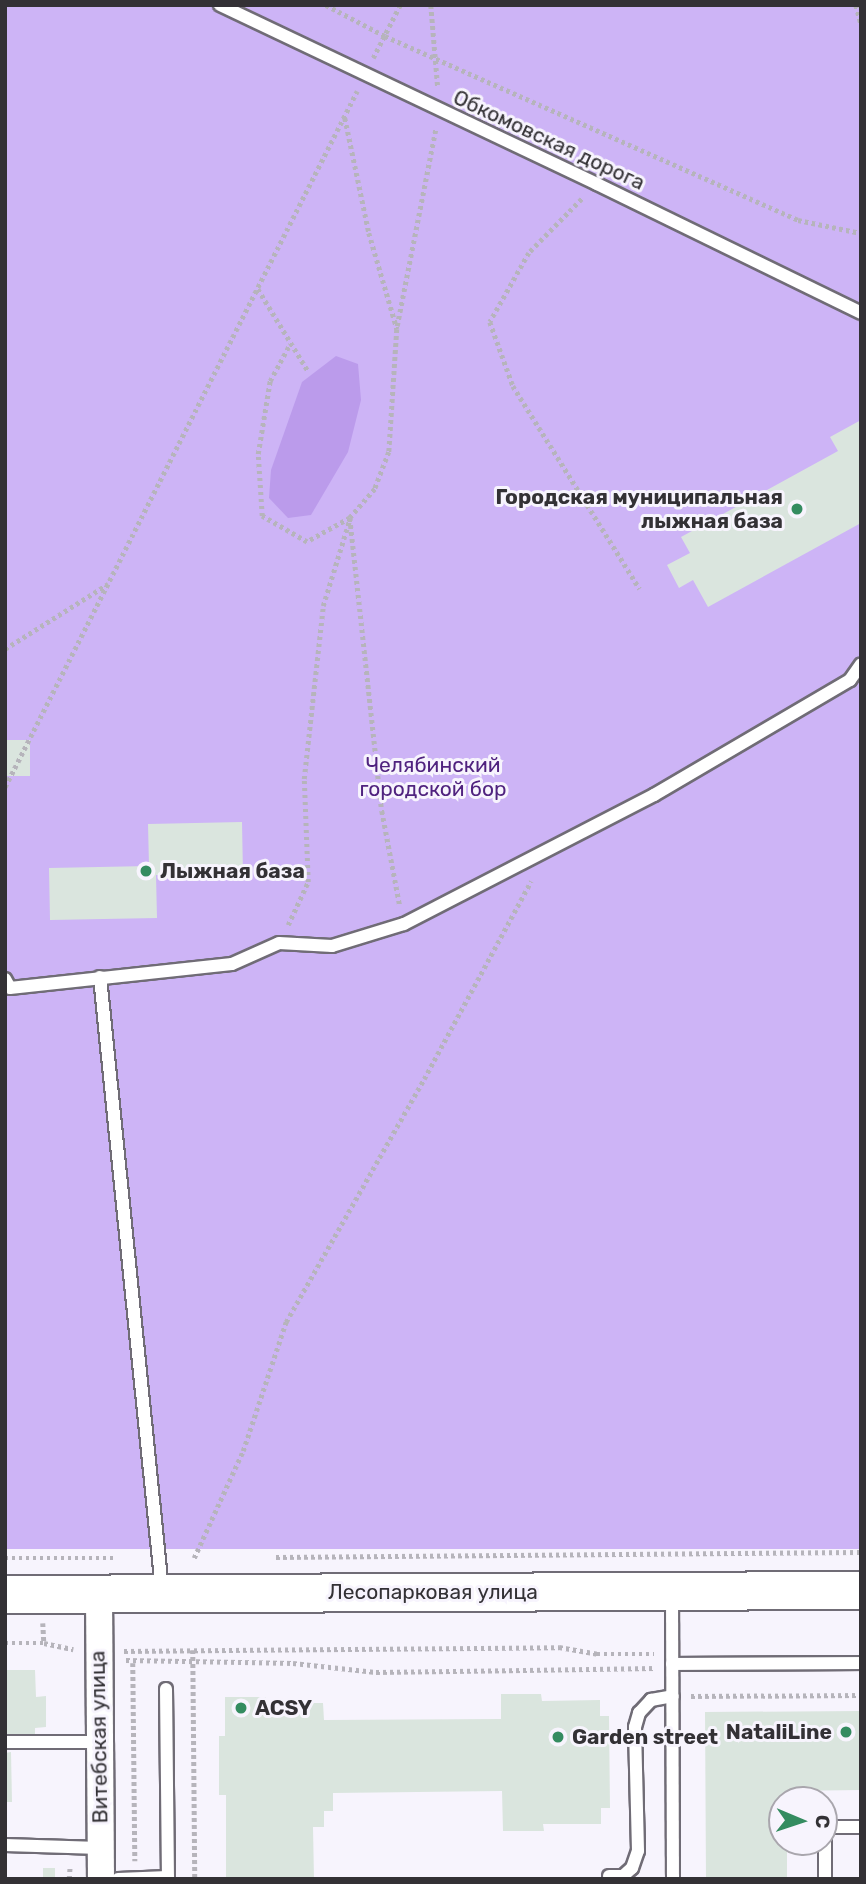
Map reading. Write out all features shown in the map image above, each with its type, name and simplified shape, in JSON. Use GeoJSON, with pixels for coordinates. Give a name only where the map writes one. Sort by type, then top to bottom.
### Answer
{"type":"FeatureCollection","features":[{"type":"Feature","properties":{"kind":"main road","name":"Лесопарковая улица"},"geometry":{"type":"LineString","coordinates":[[5,1594],[99,1594],[161,1576],[672,1591],[861,1590]]}},
{"type":"Feature","properties":{"kind":"street","name":"Витебская улица"},"geometry":{"type":"LineString","coordinates":[[99,1594],[101,1879]]}},
{"type":"Feature","properties":{"kind":"lane","name":"Обкомовская дорога"},"geometry":{"type":"LineString","coordinates":[[220,5],[861,313]]}},
{"type":"Feature","properties":{"kind":"lane"},"geometry":{"type":"LineString","coordinates":[[5,979],[10,988],[232,964],[279,943],[332,946],[404,924],[654,795],[850,680],[861,664]]}},
{"type":"Feature","properties":{"kind":"lane"},"geometry":{"type":"LineString","coordinates":[[100,977],[161,1576]]}},
{"type":"Feature","properties":{"kind":"lane"},"geometry":{"type":"LineString","coordinates":[[672,1591],[673,1879]]}},
{"type":"Feature","properties":{"kind":"lane"},"geometry":{"type":"LineString","coordinates":[[672,1659],[861,1663]]}},
{"type":"Feature","properties":{"kind":"lane"},"geometry":{"type":"LineString","coordinates":[[118,1879],[168,1878],[166,1689]]}},
{"type":"Feature","properties":{"kind":"lane"},"geometry":{"type":"LineString","coordinates":[[609,1877],[623,1876],[632,1868],[638,1851],[635,1727],[639,1713],[651,1700],[673,1691]]}},
{"type":"Feature","properties":{"kind":"lane"},"geometry":{"type":"LineString","coordinates":[[5,1742],[99,1741]]}},
{"type":"Feature","properties":{"kind":"lane"},"geometry":{"type":"LineString","coordinates":[[825,1879],[825,1827],[861,1827]]}},
{"type":"Feature","properties":{"kind":"lane"},"geometry":{"type":"LineString","coordinates":[[5,1844],[100,1848]]}},
{"type":"Feature","properties":{"kind":"path"},"geometry":{"type":"LineString","coordinates":[[326,5],[385,36],[798,220],[861,233]]}},
{"type":"Feature","properties":{"kind":"path"},"geometry":{"type":"LineString","coordinates":[[5,787],[111,582],[400,5]]}},
{"type":"Feature","properties":{"kind":"path"},"geometry":{"type":"LineString","coordinates":[[290,344],[270,381],[258,454],[262,516],[307,542],[350,518],[375,489],[389,452],[397,329],[439,110],[431,5]]}},
{"type":"Feature","properties":{"kind":"path"},"geometry":{"type":"LineString","coordinates":[[856,5],[861,24]]}},
{"type":"Feature","properties":{"kind":"path"},"geometry":{"type":"LineString","coordinates":[[345,117],[369,233],[397,329]]}},
{"type":"Feature","properties":{"kind":"path"},"geometry":{"type":"LineString","coordinates":[[597,184],[529,253],[490,322],[513,386],[640,589]]}},
{"type":"Feature","properties":{"kind":"path"},"geometry":{"type":"LineString","coordinates":[[258,289],[308,371]]}},
{"type":"Feature","properties":{"kind":"path"},"geometry":{"type":"LineString","coordinates":[[350,518],[382,811],[404,924]]}},
{"type":"Feature","properties":{"kind":"path"},"geometry":{"type":"LineString","coordinates":[[279,943],[308,881],[304,779],[323,606],[350,518]]}},
{"type":"Feature","properties":{"kind":"path"},"geometry":{"type":"LineString","coordinates":[[5,649],[111,582]]}},
{"type":"Feature","properties":{"kind":"path"},"geometry":{"type":"LineString","coordinates":[[194,1558],[243,1451],[286,1322],[424,1079],[547,850]]}},
{"type":"Feature","properties":{"kind":"path"},"geometry":{"type":"LineString","coordinates":[[263,1558],[861,1552]]}},
{"type":"Feature","properties":{"kind":"path"},"geometry":{"type":"LineString","coordinates":[[5,1558],[161,1576],[194,1558],[207,1558]]}},
{"type":"Feature","properties":{"kind":"path"},"geometry":{"type":"LineString","coordinates":[[5,1643],[44,1643],[98,1651],[133,1662],[293,1663],[376,1672],[657,1668],[673,1691],[685,1696],[861,1695]]}},
{"type":"Feature","properties":{"kind":"path"},"geometry":{"type":"LineString","coordinates":[[98,1651],[559,1647],[597,1654],[672,1659]]}},
{"type":"Feature","properties":{"kind":"path"},"geometry":{"type":"LineString","coordinates":[[193,1650],[195,1879]]}},
{"type":"Feature","properties":{"kind":"path"},"geometry":{"type":"LineString","coordinates":[[133,1662],[135,1878]]}},
{"type":"Feature","properties":{"kind":"green space","name":"Челябинский городской бор"},"geometry":{"type":"Polygon","coordinates":[[[5,5],[861,5],[861,1549],[5,1549],[5,5]]]}},
{"type":"Feature","properties":{"kind":"shaded area"},"geometry":{"type":"Polygon","coordinates":[[[336,356],[358,364],[361,400],[348,452],[311,515],[288,518],[269,498],[271,470],[302,382],[336,356]]]}},
{"type":"Feature","properties":{"kind":"building","name":"Городская муниципальная лыжная база"},"geometry":{"type":"Polygon","coordinates":[[[861,420],[861,523],[708,607],[693,580],[679,588],[667,565],[690,553],[681,537],[838,451],[830,437],[861,420]]]}},
{"type":"Feature","properties":{"kind":"building"},"geometry":{"type":"Polygon","coordinates":[[[5,740],[30,740],[30,776],[5,776],[5,740]]]}},
{"type":"Feature","properties":{"kind":"building","name":"Лыжная база"},"geometry":{"type":"Polygon","coordinates":[[[242,822],[243,874],[156,875],[157,918],[50,920],[49,868],[149,866],[148,824],[242,822]]]}},
{"type":"Feature","properties":{"kind":"building"},"geometry":{"type":"Polygon","coordinates":[[[5,1670],[35,1670],[36,1697],[46,1696],[46,1727],[35,1728],[35,1737],[5,1737],[5,1670]]]}},
{"type":"Feature","properties":{"kind":"building"},"geometry":{"type":"Polygon","coordinates":[[[501,1694],[541,1694],[542,1701],[600,1700],[600,1716],[609,1716],[610,1808],[601,1808],[601,1824],[543,1824],[544,1831],[503,1831],[502,1791],[333,1793],[333,1811],[324,1811],[324,1827],[313,1827],[314,1879],[226,1879],[226,1795],[219,1795],[219,1736],[225,1736],[225,1697],[266,1697],[266,1703],[323,1703],[324,1720],[501,1719],[501,1694]]]}},
{"type":"Feature","properties":{"kind":"building"},"geometry":{"type":"Polygon","coordinates":[[[861,1711],[861,1790],[838,1790],[838,1786],[768,1786],[768,1856],[787,1856],[787,1879],[706,1879],[705,1712],[861,1711]]]}},
{"type":"Feature","properties":{"kind":"building"},"geometry":{"type":"Polygon","coordinates":[[[11,1752],[12,1802],[5,1802],[5,1753],[11,1752]]]}},
{"type":"Feature","properties":{"kind":"building"},"geometry":{"type":"Polygon","coordinates":[[[43,1868],[55,1868],[55,1879],[43,1879],[43,1868]]]}},
{"type":"Feature","properties":{"kind":"place","name":"Городская муниципальная лыжная база"},"geometry":{"type":"Point","coordinates":[797,509]}},
{"type":"Feature","properties":{"kind":"place","name":"Лыжная база"},"geometry":{"type":"Point","coordinates":[146,871]}},
{"type":"Feature","properties":{"kind":"place","name":"ACSY"},"geometry":{"type":"Point","coordinates":[241,1708]}},
{"type":"Feature","properties":{"kind":"place","name":"NataliLine"},"geometry":{"type":"Point","coordinates":[846,1732]}},
{"type":"Feature","properties":{"kind":"place","name":"Garden street"},"geometry":{"type":"Point","coordinates":[558,1737]}}]}
